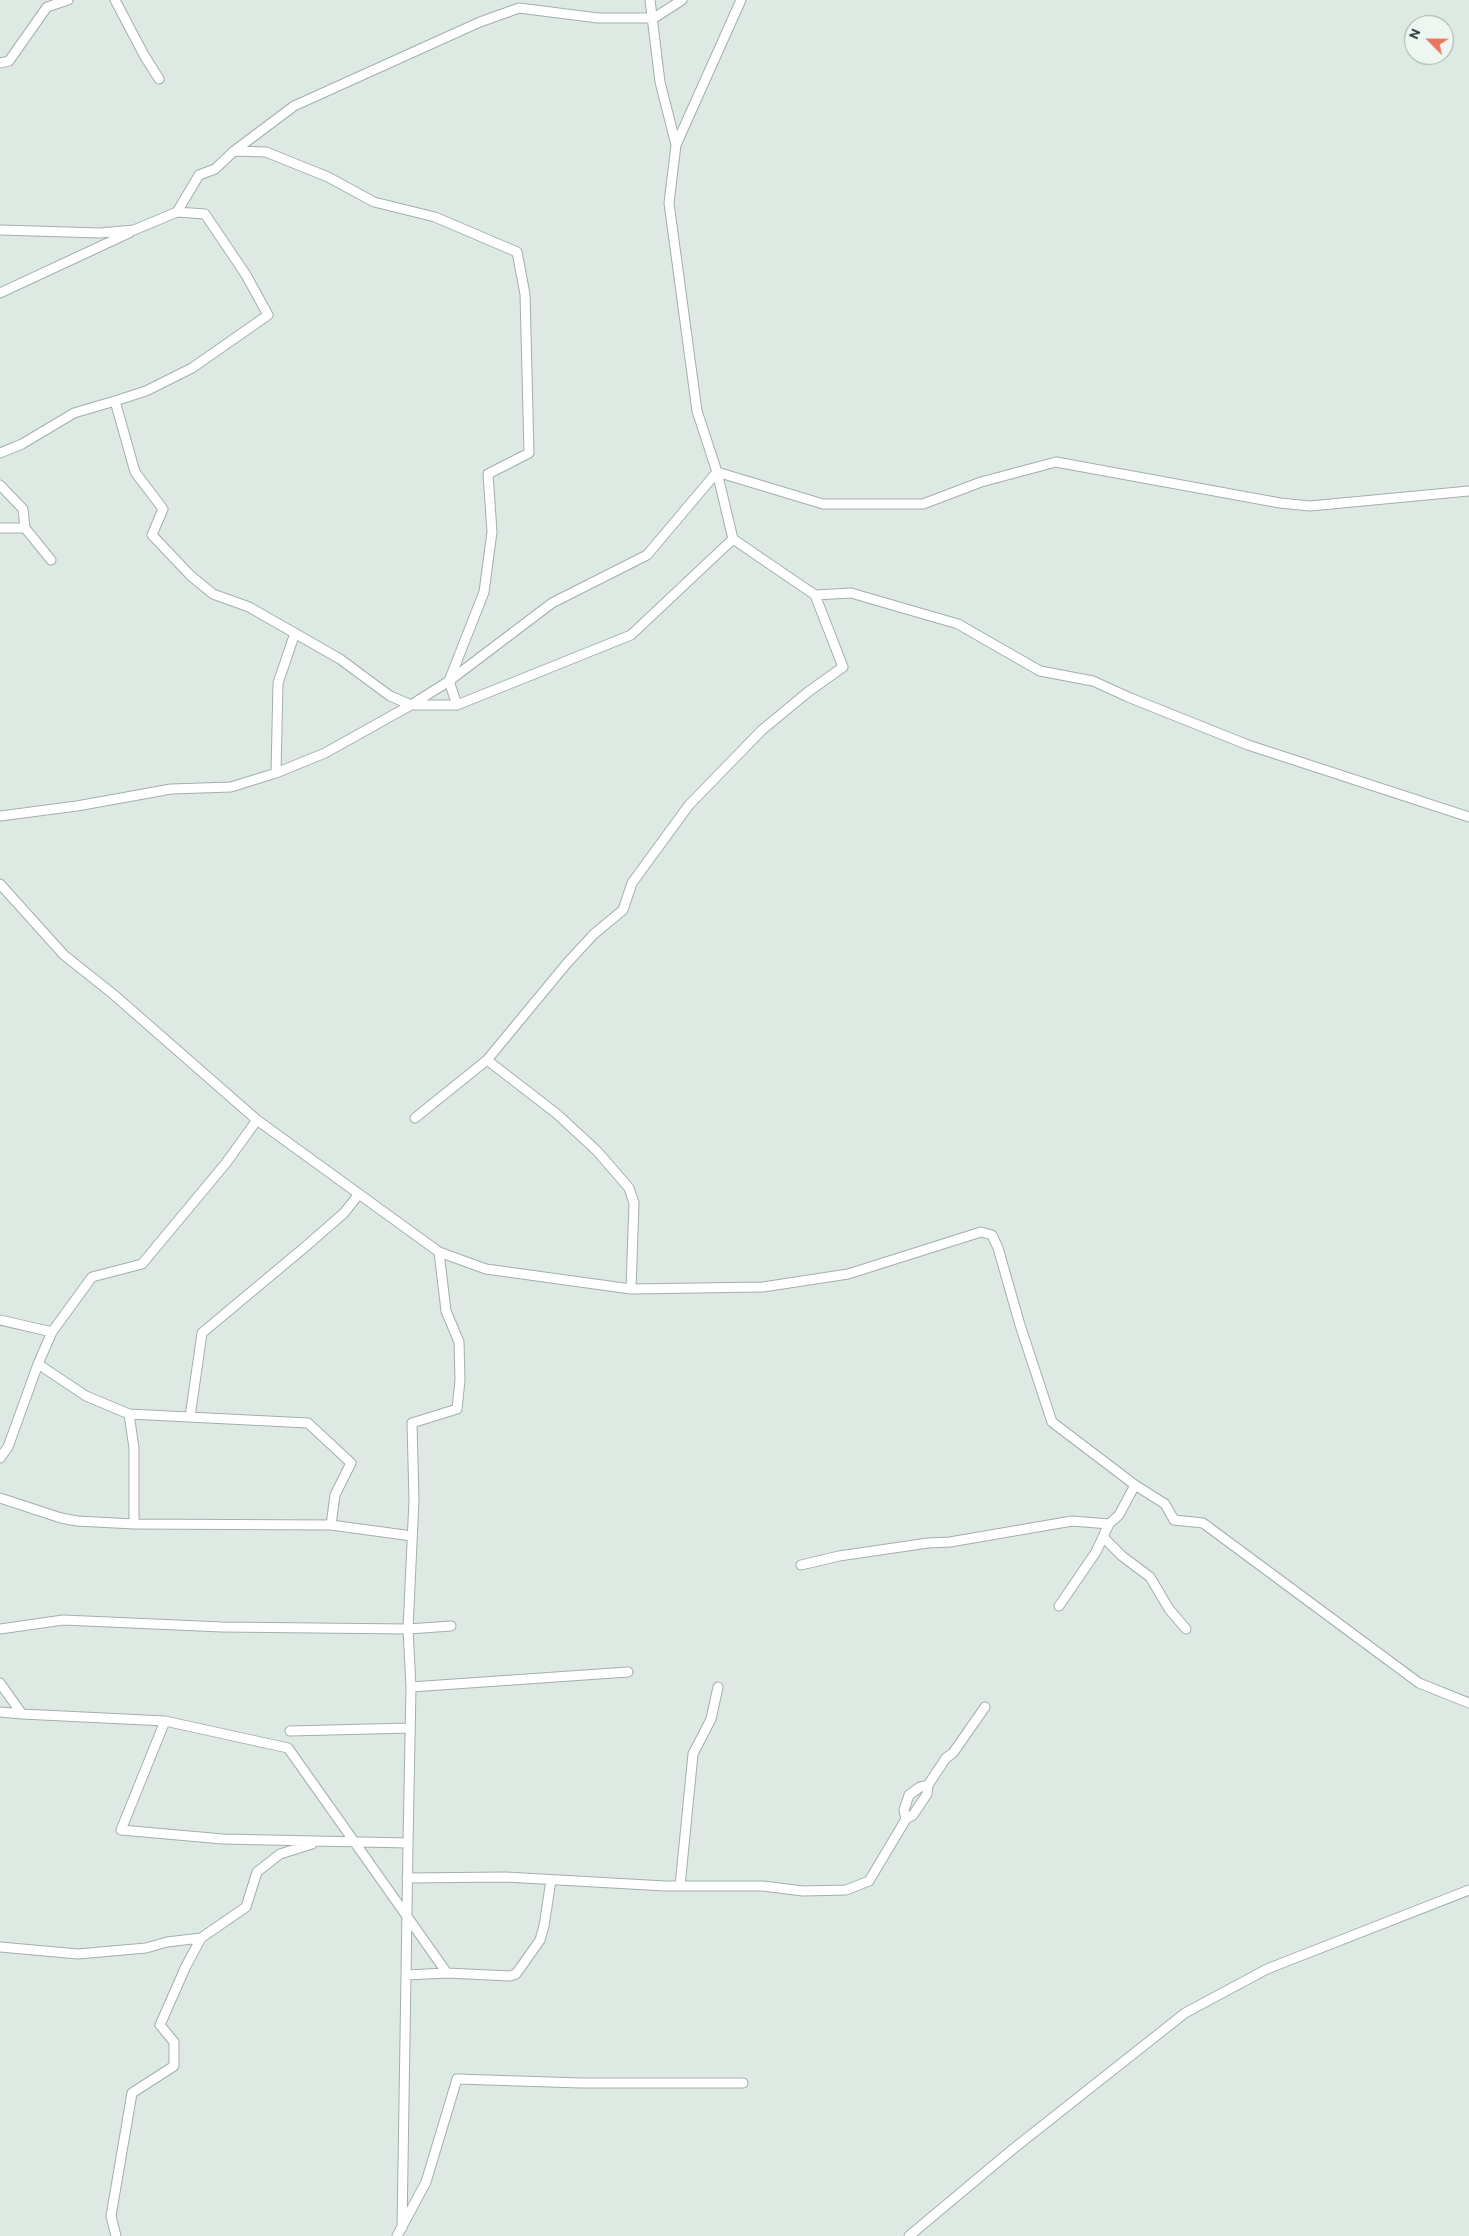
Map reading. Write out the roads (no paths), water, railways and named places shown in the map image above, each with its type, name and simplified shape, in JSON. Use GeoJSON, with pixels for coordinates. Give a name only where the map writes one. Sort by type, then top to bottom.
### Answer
{"type":"FeatureCollection","features":[{"type":"Feature","properties":{"kind":"street"},"geometry":{"type":"LineString","coordinates":[[0,63],[9,61],[47,7],[68,0]]}},
{"type":"Feature","properties":{"kind":"street"},"geometry":{"type":"LineString","coordinates":[[115,0],[159,79]]}},
{"type":"Feature","properties":{"kind":"street"},"geometry":{"type":"LineString","coordinates":[[650,0],[654,18],[660,82],[676,145]]}},
{"type":"Feature","properties":{"kind":"street"},"geometry":{"type":"LineString","coordinates":[[177,212],[199,175],[215,169],[234,151],[294,106],[480,22],[519,8],[598,18],[654,18],[682,0]]}},
{"type":"Feature","properties":{"kind":"street"},"geometry":{"type":"LineString","coordinates":[[415,1118],[487,1060],[568,962],[594,934],[623,910],[632,883],[689,805],[762,730],[808,692],[844,666],[815,596],[733,538],[717,472],[697,411],[669,203],[676,145],[741,0]]}},
{"type":"Feature","properties":{"kind":"street"},"geometry":{"type":"LineString","coordinates":[[234,151],[266,152],[328,177],[374,202],[435,217],[518,252],[525,294],[530,453],[488,474],[492,532],[484,592],[448,681],[457,705]]}},
{"type":"Feature","properties":{"kind":"street"},"geometry":{"type":"LineString","coordinates":[[0,293],[134,230],[177,212],[205,214],[246,275],[268,315],[192,368],[146,391],[74,413],[22,444],[0,453]]}},
{"type":"Feature","properties":{"kind":"street"},"geometry":{"type":"LineString","coordinates":[[0,230],[100,233],[134,230]]}},
{"type":"Feature","properties":{"kind":"street"},"geometry":{"type":"LineString","coordinates":[[115,401],[135,472],[162,509],[152,535],[179,564],[212,594],[249,606],[340,659],[390,696],[411,706],[457,705],[631,635],[733,538]]}},
{"type":"Feature","properties":{"kind":"street"},"geometry":{"type":"LineString","coordinates":[[717,472],[823,504],[923,504],[981,482],[1056,462],[1272,502],[1310,506],[1469,491]]}},
{"type":"Feature","properties":{"kind":"street"},"geometry":{"type":"LineString","coordinates":[[0,816],[77,806],[171,789],[231,787],[276,773],[325,753],[411,706],[448,681],[552,603],[647,554],[717,472]]}},
{"type":"Feature","properties":{"kind":"street"},"geometry":{"type":"LineString","coordinates":[[0,485],[23,509],[25,528],[51,560]]}},
{"type":"Feature","properties":{"kind":"street"},"geometry":{"type":"LineString","coordinates":[[0,528],[25,528]]}},
{"type":"Feature","properties":{"kind":"street"},"geometry":{"type":"LineString","coordinates":[[815,596],[851,593],[958,624],[1040,671],[1093,681],[1248,745],[1469,817]]}},
{"type":"Feature","properties":{"kind":"street"},"geometry":{"type":"LineString","coordinates":[[276,773],[278,683],[295,633]]}},
{"type":"Feature","properties":{"kind":"street"},"geometry":{"type":"LineString","coordinates":[[0,884],[64,955],[113,994],[257,1120],[439,1252],[486,1269],[631,1289],[763,1287],[848,1274],[981,1232],[992,1235],[998,1248],[1020,1325],[1052,1422],[1135,1485],[1165,1504],[1174,1520],[1203,1523],[1419,1683],[1469,1703]]}},
{"type":"Feature","properties":{"kind":"street"},"geometry":{"type":"LineString","coordinates":[[487,1060],[556,1114],[597,1151],[629,1188],[634,1203],[631,1289]]}},
{"type":"Feature","properties":{"kind":"street"},"geometry":{"type":"LineString","coordinates":[[0,1458],[8,1447],[38,1364],[52,1332],[92,1277],[142,1264],[226,1163],[257,1120]]}},
{"type":"Feature","properties":{"kind":"street"},"geometry":{"type":"LineString","coordinates":[[190,1417],[202,1333],[305,1247],[344,1212],[359,1194]]}},
{"type":"Feature","properties":{"kind":"street"},"geometry":{"type":"LineString","coordinates":[[399,2232],[408,1918],[407,1878],[411,1687],[408,1629],[414,1500],[412,1423],[457,1409],[460,1380],[459,1342],[446,1311],[439,1252]]}},
{"type":"Feature","properties":{"kind":"street"},"geometry":{"type":"LineString","coordinates":[[0,1320],[52,1332]]}},
{"type":"Feature","properties":{"kind":"street"},"geometry":{"type":"LineString","coordinates":[[38,1364],[86,1396],[129,1414],[308,1423],[351,1463],[335,1495],[331,1525]]}},
{"type":"Feature","properties":{"kind":"street"},"geometry":{"type":"LineString","coordinates":[[129,1414],[134,1448],[134,1524]]}},
{"type":"Feature","properties":{"kind":"street"},"geometry":{"type":"LineString","coordinates":[[1059,1606],[1096,1552],[1109,1524],[1119,1515],[1135,1485]]}},
{"type":"Feature","properties":{"kind":"street"},"geometry":{"type":"LineString","coordinates":[[0,1498],[61,1518],[77,1521],[134,1524],[331,1525],[412,1536]]}},
{"type":"Feature","properties":{"kind":"street"},"geometry":{"type":"LineString","coordinates":[[801,1565],[839,1556],[928,1543],[950,1542],[1072,1521],[1109,1524]]}},
{"type":"Feature","properties":{"kind":"street"},"geometry":{"type":"LineString","coordinates":[[1103,1537],[1122,1556],[1150,1577],[1169,1609],[1186,1630]]}},
{"type":"Feature","properties":{"kind":"street"},"geometry":{"type":"LineString","coordinates":[[0,1629],[63,1620],[222,1627],[408,1629],[451,1626]]}},
{"type":"Feature","properties":{"kind":"street"},"geometry":{"type":"LineString","coordinates":[[411,1687],[628,1672]]}},
{"type":"Feature","properties":{"kind":"street"},"geometry":{"type":"LineString","coordinates":[[0,1683],[22,1714]]}},
{"type":"Feature","properties":{"kind":"street"},"geometry":{"type":"LineString","coordinates":[[680,1886],[693,1754],[711,1719],[718,1687]]}},
{"type":"Feature","properties":{"kind":"street"},"geometry":{"type":"LineString","coordinates":[[407,1878],[506,1877],[680,1886],[763,1886],[803,1891],[846,1890],[869,1881],[906,1819],[913,1815],[927,1794],[928,1785],[946,1758],[953,1753],[986,1708]]}},
{"type":"Feature","properties":{"kind":"street"},"geometry":{"type":"LineString","coordinates":[[0,1712],[165,1721],[288,1748],[447,1973]]}},
{"type":"Feature","properties":{"kind":"street"},"geometry":{"type":"LineString","coordinates":[[165,1721],[121,1830],[223,1839],[408,1843]]}},
{"type":"Feature","properties":{"kind":"street"},"geometry":{"type":"LineString","coordinates":[[290,1731],[410,1728]]}},
{"type":"Feature","properties":{"kind":"street"},"geometry":{"type":"LineString","coordinates":[[906,1819],[904,1810],[909,1795],[920,1786],[928,1785]]}},
{"type":"Feature","properties":{"kind":"street"},"geometry":{"type":"LineString","coordinates":[[116,2236],[111,2216],[132,2093],[174,2066],[174,2042],[160,2025],[186,1966],[201,1938],[246,1907],[257,1872],[280,1854],[323,1842]]}},
{"type":"Feature","properties":{"kind":"street"},"geometry":{"type":"LineString","coordinates":[[406,1975],[447,1973],[510,1976],[516,1974],[540,1940],[552,1880]]}},
{"type":"Feature","properties":{"kind":"street"},"geometry":{"type":"LineString","coordinates":[[909,2236],[1013,2150],[1185,2013],[1267,1969],[1469,1890]]}},
{"type":"Feature","properties":{"kind":"street"},"geometry":{"type":"LineString","coordinates":[[0,1947],[78,1954],[146,1948],[167,1942],[201,1938]]}},
{"type":"Feature","properties":{"kind":"street"},"geometry":{"type":"LineString","coordinates":[[399,2232],[426,2182],[457,2079],[581,2083],[744,2083]]}}]}
